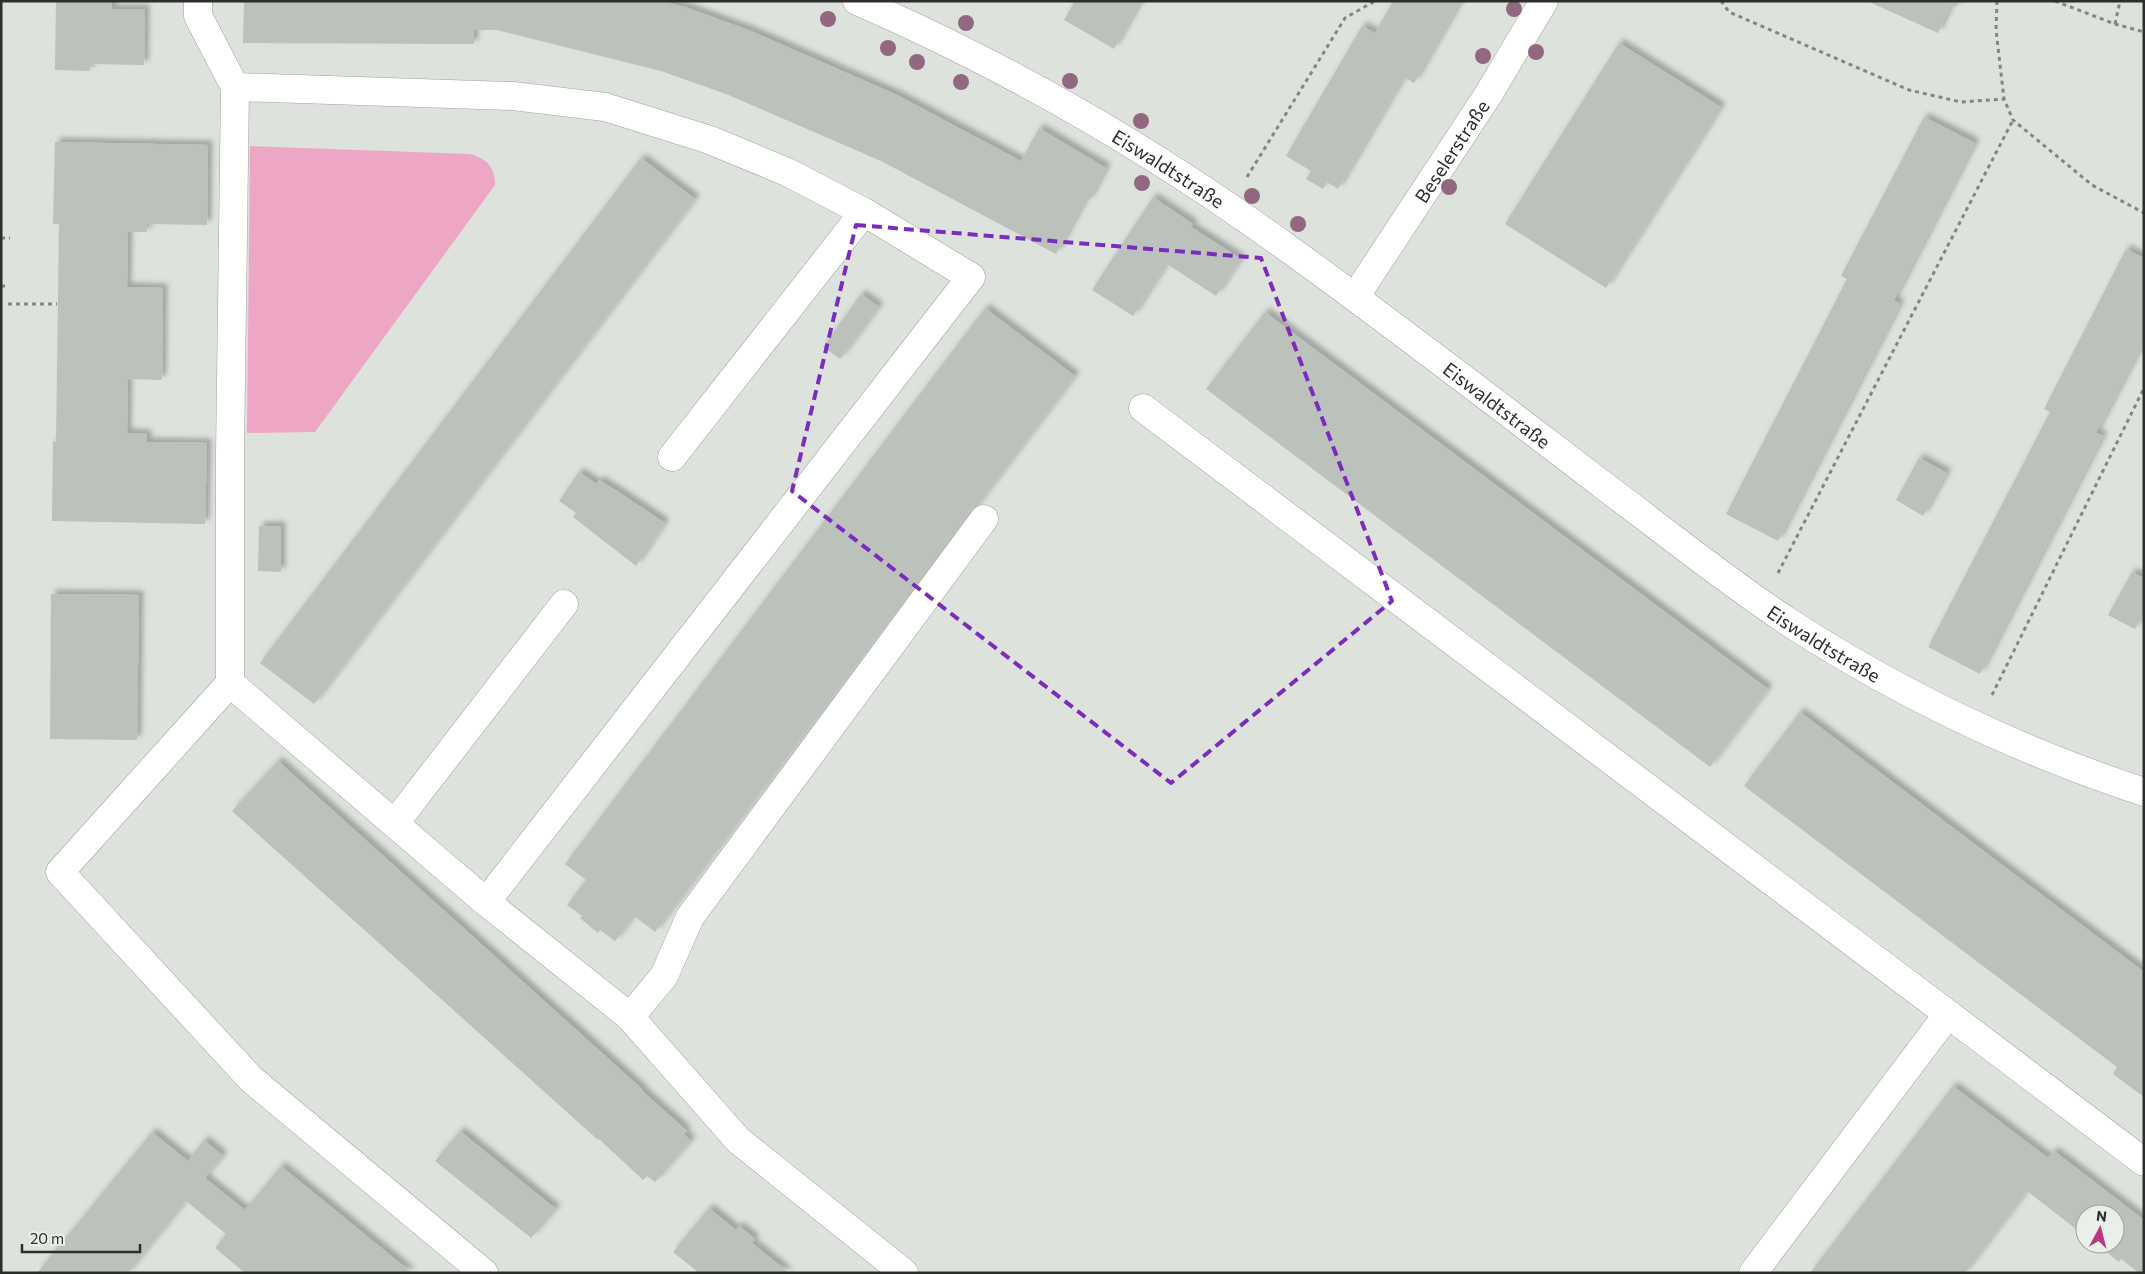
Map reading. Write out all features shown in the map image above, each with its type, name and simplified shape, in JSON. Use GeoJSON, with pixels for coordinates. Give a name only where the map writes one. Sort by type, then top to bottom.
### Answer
{"type":"FeatureCollection","features":[{"type":"Feature","properties":{"kind":"street"},"geometry":{"type":"LineString","coordinates":[[198,1],[198,16],[235,87],[230,455],[230,683],[60,872],[251,1079],[484,1273]]}},
{"type":"Feature","properties":{"kind":"street","name":"Eiswaldtstraße"},"geometry":{"type":"LineString","coordinates":[[857,1],[907,23],[1012,75],[1109,129],[1282,244],[1697,556],[1786,620],[1894,684],[2013,744],[2144,792]]}},
{"type":"Feature","properties":{"kind":"street","name":"Beselerstraße"},"geometry":{"type":"LineString","coordinates":[[1355,298],[1488,96],[1544,1]]}},
{"type":"Feature","properties":{"kind":"street"},"geometry":{"type":"LineString","coordinates":[[235,87],[514,96],[605,108],[718,144],[787,172],[864,212],[971,278],[486,902]]}},
{"type":"Feature","properties":{"kind":"street"},"geometry":{"type":"LineString","coordinates":[[672,457],[864,212]]}},
{"type":"Feature","properties":{"kind":"street"},"geometry":{"type":"LineString","coordinates":[[1144,408],[2144,1162]]}},
{"type":"Feature","properties":{"kind":"street"},"geometry":{"type":"LineString","coordinates":[[630,1017],[664,976],[690,917],[984,519]]}},
{"type":"Feature","properties":{"kind":"street"},"geometry":{"type":"LineString","coordinates":[[395,823],[564,604]]}},
{"type":"Feature","properties":{"kind":"street"},"geometry":{"type":"LineString","coordinates":[[230,683],[486,902],[630,1017],[738,1140],[904,1273]]}},
{"type":"Feature","properties":{"kind":"street"},"geometry":{"type":"LineString","coordinates":[[1753,1273],[1948,1014]]}},
{"type":"Feature","properties":{"kind":"path"},"geometry":{"type":"LineString","coordinates":[[1245,180],[1345,18],[1375,1]]}},
{"type":"Feature","properties":{"kind":"path"},"geometry":{"type":"LineString","coordinates":[[1721,1],[1729,12],[1909,90],[1962,102],[2004,99]]}},
{"type":"Feature","properties":{"kind":"path"},"geometry":{"type":"LineString","coordinates":[[1998,1],[1996,30],[2004,99],[2013,120],[2092,186],[2144,213]]}},
{"type":"Feature","properties":{"kind":"path"},"geometry":{"type":"LineString","coordinates":[[2055,1],[2116,24],[2144,32]]}},
{"type":"Feature","properties":{"kind":"path"},"geometry":{"type":"LineString","coordinates":[[2116,24],[2120,1]]}},
{"type":"Feature","properties":{"kind":"path"},"geometry":{"type":"LineString","coordinates":[[1776,576],[2013,120]]}},
{"type":"Feature","properties":{"kind":"path"},"geometry":{"type":"LineString","coordinates":[[1,238],[10,238]]}},
{"type":"Feature","properties":{"kind":"path"},"geometry":{"type":"LineString","coordinates":[[1,286],[9,286]]}},
{"type":"Feature","properties":{"kind":"path"},"geometry":{"type":"LineString","coordinates":[[8,304],[57,304]]}},
{"type":"Feature","properties":{"kind":"path"},"geometry":{"type":"LineString","coordinates":[[1991,696],[2144,388]]}},
{"type":"Feature","properties":{"kind":"highlighted area"},"geometry":{"type":"Polygon","coordinates":[[[856,225],[1261,258],[1392,601],[1171,783],[792,491],[856,225]]]}},
{"type":"Feature","properties":{"kind":"shaded area"},"geometry":{"type":"Polygon","coordinates":[[[250,146],[470,154],[481,158],[489,165],[495,179],[495,185],[315,432],[247,433],[250,146]]]}},
{"type":"Feature","properties":{"kind":"building"},"geometry":{"type":"Polygon","coordinates":[[[56,1],[112,1],[112,9],[145,9],[144,65],[90,64],[90,71],[55,70],[56,1]]]}},
{"type":"Feature","properties":{"kind":"building"},"geometry":{"type":"Polygon","coordinates":[[[244,1],[660,1],[685,7],[751,31],[897,95],[1021,161],[1039,128],[1106,168],[1089,201],[1086,199],[1056,254],[881,161],[726,94],[661,71],[497,30],[474,30],[474,44],[243,43],[244,1]]]}},
{"type":"Feature","properties":{"kind":"building"},"geometry":{"type":"Polygon","coordinates":[[[1075,1],[1141,1],[1114,49],[1064,20],[1075,1]]]}},
{"type":"Feature","properties":{"kind":"building"},"geometry":{"type":"Polygon","coordinates":[[[1393,1],[1461,1],[1414,83],[1404,77],[1338,189],[1327,182],[1323,189],[1306,179],[1311,171],[1286,156],[1362,26],[1375,33],[1393,1]]]}},
{"type":"Feature","properties":{"kind":"building"},"geometry":{"type":"Polygon","coordinates":[[[1867,1],[1959,1],[1956,7],[1951,5],[1938,33],[1867,1]]]}},
{"type":"Feature","properties":{"kind":"building"},"geometry":{"type":"Polygon","coordinates":[[[1619,43],[1721,107],[1606,288],[1505,224],[1619,43]]]}},
{"type":"Feature","properties":{"kind":"building"},"geometry":{"type":"Polygon","coordinates":[[[1924,117],[1975,143],[1894,300],[1900,304],[1778,541],[1726,514],[1847,279],[1841,276],[1924,117]]]}},
{"type":"Feature","properties":{"kind":"building"},"geometry":{"type":"Polygon","coordinates":[[[55,142],[208,145],[207,225],[147,224],[147,232],[128,232],[127,287],[163,288],[162,380],[128,379],[127,433],[147,434],[147,442],[207,443],[205,524],[52,521],[53,441],[56,442],[59,224],[53,224],[55,142]]]}},
{"type":"Feature","properties":{"kind":"building"},"geometry":{"type":"Polygon","coordinates":[[[641,158],[695,199],[314,704],[260,663],[641,158]]]}},
{"type":"Feature","properties":{"kind":"building"},"geometry":{"type":"Polygon","coordinates":[[[1153,197],[1193,224],[1191,227],[1241,259],[1216,296],[1167,264],[1133,316],[1092,290],[1153,197]]]}},
{"type":"Feature","properties":{"kind":"building"},"geometry":{"type":"Polygon","coordinates":[[[2126,249],[2144,258],[2144,341],[2096,433],[2103,436],[1980,674],[1928,647],[2050,412],[2044,409],[2126,249]]]}},
{"type":"Feature","properties":{"kind":"building"},"geometry":{"type":"Polygon","coordinates":[[[861,294],[879,307],[840,359],[823,347],[861,294]]]}},
{"type":"Feature","properties":{"kind":"building"},"geometry":{"type":"Polygon","coordinates":[[[985,308],[1075,376],[655,932],[634,916],[615,941],[600,930],[598,933],[580,918],[582,916],[567,905],[586,880],[565,864],[985,308]]]}},
{"type":"Feature","properties":{"kind":"building"},"geometry":{"type":"Polygon","coordinates":[[[1265,312],[1768,689],[1710,767],[1206,389],[1265,312]]]}},
{"type":"Feature","properties":{"kind":"building"},"geometry":{"type":"Polygon","coordinates":[[[1919,458],[1947,473],[1923,516],[1896,500],[1919,458]]]}},
{"type":"Feature","properties":{"kind":"building"},"geometry":{"type":"Polygon","coordinates":[[[579,472],[597,484],[599,480],[665,523],[636,566],[573,517],[576,513],[559,501],[579,472]]]}},
{"type":"Feature","properties":{"kind":"building"},"geometry":{"type":"Polygon","coordinates":[[[259,526],[281,526],[281,572],[258,571],[259,526]]]}},
{"type":"Feature","properties":{"kind":"building"},"geometry":{"type":"Polygon","coordinates":[[[2132,572],[2144,578],[2144,613],[2135,629],[2108,615],[2132,572]]]}},
{"type":"Feature","properties":{"kind":"building"},"geometry":{"type":"Polygon","coordinates":[[[51,594],[139,595],[137,740],[50,739],[51,594]]]}},
{"type":"Feature","properties":{"kind":"building"},"geometry":{"type":"Polygon","coordinates":[[[1800,712],[2144,972],[2144,1097],[2113,1074],[2117,1067],[1744,786],[1800,712]]]}},
{"type":"Feature","properties":{"kind":"building"},"geometry":{"type":"Polygon","coordinates":[[[278,761],[687,1131],[684,1134],[691,1141],[655,1182],[647,1176],[643,1180],[232,811],[278,761]]]}},
{"type":"Feature","properties":{"kind":"building"},"geometry":{"type":"Polygon","coordinates":[[[1953,1086],[2048,1158],[2054,1151],[2123,1204],[2075,1204],[2075,1228],[2027,1191],[1965,1273],[1810,1273],[1953,1086]]]}},
{"type":"Feature","properties":{"kind":"building"},"geometry":{"type":"Polygon","coordinates":[[[460,1131],[556,1209],[531,1238],[435,1161],[460,1131]]]}},
{"type":"Feature","properties":{"kind":"building"},"geometry":{"type":"Polygon","coordinates":[[[152,1132],[188,1161],[204,1140],[223,1156],[205,1178],[245,1210],[281,1166],[412,1273],[245,1273],[215,1248],[226,1234],[186,1201],[128,1273],[37,1273],[152,1132]]]}},
{"type":"Feature","properties":{"kind":"building"},"geometry":{"type":"Polygon","coordinates":[[[2125,1205],[2144,1220],[2144,1273],[2139,1273],[2121,1259],[2119,1262],[2109,1254],[2125,1254],[2125,1205]]]}},
{"type":"Feature","properties":{"kind":"building"},"geometry":{"type":"Polygon","coordinates":[[[709,1208],[736,1230],[739,1226],[755,1239],[752,1243],[789,1273],[699,1273],[673,1252],[709,1208]]]}}]}
